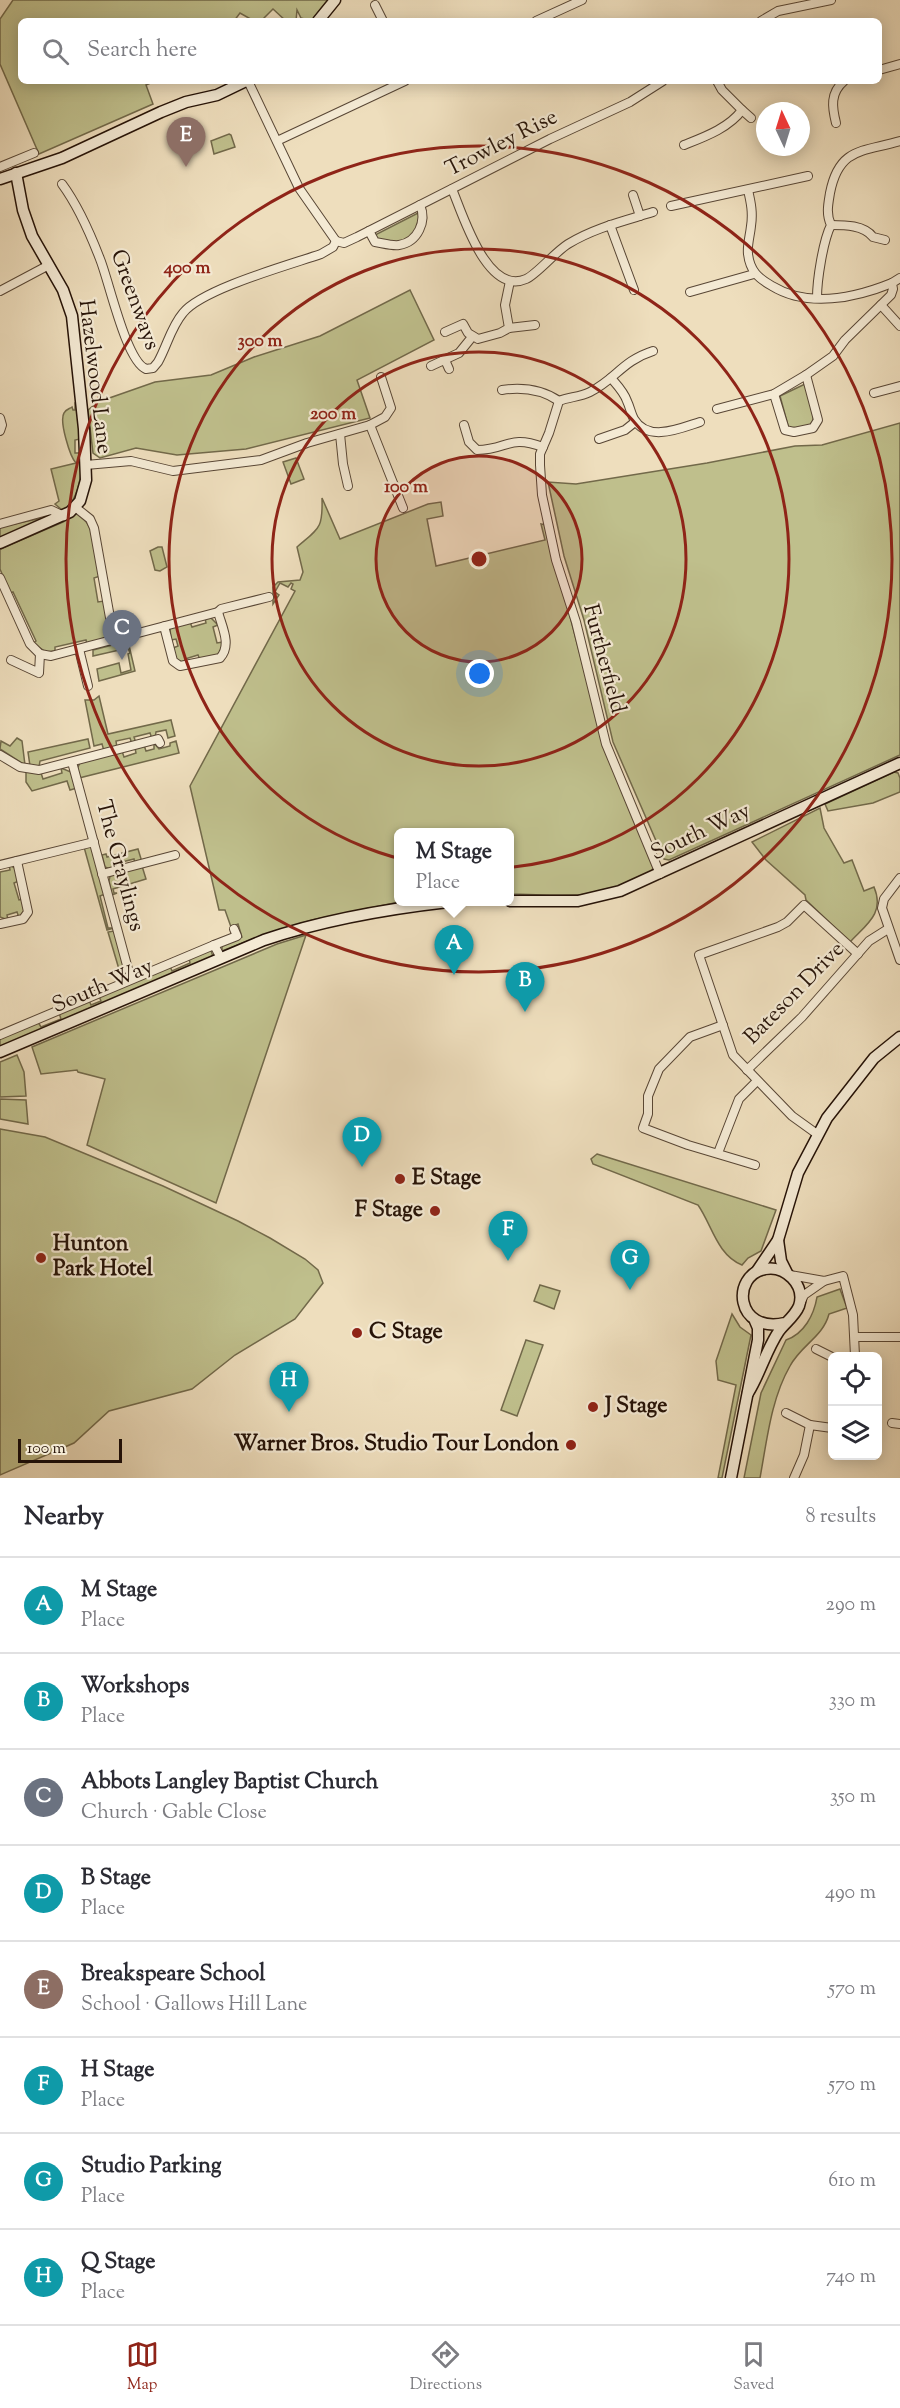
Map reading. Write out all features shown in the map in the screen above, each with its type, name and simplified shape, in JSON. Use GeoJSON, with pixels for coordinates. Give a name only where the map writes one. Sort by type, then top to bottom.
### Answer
{"type":"FeatureCollection","features":[{"type":"Feature","properties":{"kind":"street"},"geometry":{"type":"LineString","coordinates":[[320,18],[334,0]]}},
{"type":"Feature","properties":{"kind":"street"},"geometry":{"type":"LineString","coordinates":[[542,18],[581,0]]}},
{"type":"Feature","properties":{"kind":"street"},"geometry":{"type":"LineString","coordinates":[[766,18],[778,11],[831,0]]}},
{"type":"Feature","properties":{"kind":"street"},"geometry":{"type":"LineString","coordinates":[[375,5],[382,18]]}},
{"type":"Feature","properties":{"kind":"street"},"geometry":{"type":"LineString","coordinates":[[882,69],[900,64]]}},
{"type":"Feature","properties":{"kind":"street"},"geometry":{"type":"LineString","coordinates":[[0,179],[85,148],[186,102],[217,94],[240,84]]}},
{"type":"Feature","properties":{"kind":"street"},"geometry":{"type":"LineString","coordinates":[[248,84],[304,198],[336,241]]}},
{"type":"Feature","properties":{"kind":"street"},"geometry":{"type":"LineString","coordinates":[[277,141],[399,84]]}},
{"type":"Feature","properties":{"kind":"street","name":"Trowley Rise"},"geometry":{"type":"LineString","coordinates":[[336,241],[346,242],[369,231],[630,102],[658,84]]}},
{"type":"Feature","properties":{"kind":"street"},"geometry":{"type":"LineString","coordinates":[[719,84],[751,118]]}},
{"type":"Feature","properties":{"kind":"street"},"geometry":{"type":"LineString","coordinates":[[836,123],[833,98],[841,84]]}},
{"type":"Feature","properties":{"kind":"street"},"geometry":{"type":"LineString","coordinates":[[684,145],[717,130],[733,120],[742,110]]}},
{"type":"Feature","properties":{"kind":"street"},"geometry":{"type":"LineString","coordinates":[[817,298],[818,278],[831,225],[827,208],[834,178],[842,162],[861,150],[900,141]]}},
{"type":"Feature","properties":{"kind":"street"},"geometry":{"type":"LineString","coordinates":[[0,166],[33,153]]}},
{"type":"Feature","properties":{"kind":"street","name":"Hazelwood Lane"},"geometry":{"type":"LineString","coordinates":[[0,543],[64,516],[75,507],[86,486],[72,316],[63,290],[28,224],[16,173]]}},
{"type":"Feature","properties":{"kind":"street"},"geometry":{"type":"LineString","coordinates":[[671,206],[808,176]]}},
{"type":"Feature","properties":{"kind":"street","name":"Greenways"},"geometry":{"type":"LineString","coordinates":[[62,184],[84,220],[100,258],[130,349],[139,365],[146,369],[153,368],[158,362],[179,318],[192,303],[218,290],[321,254],[333,247],[336,241]]}},
{"type":"Feature","properties":{"kind":"street"},"geometry":{"type":"LineString","coordinates":[[452,189],[485,261],[494,273],[510,281],[531,276],[566,246],[595,230],[653,212]]}},
{"type":"Feature","properties":{"kind":"street"},"geometry":{"type":"LineString","coordinates":[[748,190],[752,206],[748,255],[754,274],[792,296],[817,298],[835,298],[870,292],[896,280]]}},
{"type":"Feature","properties":{"kind":"street"},"geometry":{"type":"LineString","coordinates":[[633,195],[639,216]]}},
{"type":"Feature","properties":{"kind":"street"},"geometry":{"type":"LineString","coordinates":[[369,231],[375,242],[399,245],[413,238],[423,222],[424,214],[420,205]]}},
{"type":"Feature","properties":{"kind":"street"},"geometry":{"type":"LineString","coordinates":[[610,225],[634,290]]}},
{"type":"Feature","properties":{"kind":"street"},"geometry":{"type":"LineString","coordinates":[[831,225],[851,226],[885,240]]}},
{"type":"Feature","properties":{"kind":"street"},"geometry":{"type":"LineString","coordinates":[[0,291],[49,265]]}},
{"type":"Feature","properties":{"kind":"street"},"geometry":{"type":"LineString","coordinates":[[690,292],[754,274]]}},
{"type":"Feature","properties":{"kind":"street"},"geometry":{"type":"LineString","coordinates":[[717,409],[774,394],[807,375],[832,356],[891,295],[896,280]]}},
{"type":"Feature","properties":{"kind":"street"},"geometry":{"type":"LineString","coordinates":[[509,328],[505,305],[510,281]]}},
{"type":"Feature","properties":{"kind":"street"},"geometry":{"type":"LineString","coordinates":[[880,305],[900,326]]}},
{"type":"Feature","properties":{"kind":"street"},"geometry":{"type":"LineString","coordinates":[[445,332],[463,324],[472,337],[478,339],[509,328],[535,325]]}},
{"type":"Feature","properties":{"kind":"street"},"geometry":{"type":"LineString","coordinates":[[431,366],[459,354],[472,337]]}},
{"type":"Feature","properties":{"kind":"street"},"geometry":{"type":"LineString","coordinates":[[502,390],[525,388],[559,400],[589,393],[611,378],[626,363],[653,351]]}},
{"type":"Feature","properties":{"kind":"street"},"geometry":{"type":"LineString","coordinates":[[445,360],[449,369]]}},
{"type":"Feature","properties":{"kind":"street"},"geometry":{"type":"LineString","coordinates":[[774,394],[785,430],[794,432],[813,428],[818,420],[807,375]]}},
{"type":"Feature","properties":{"kind":"street"},"geometry":{"type":"LineString","coordinates":[[86,465],[131,461],[173,471],[261,460],[385,417],[391,408],[381,377]]}},
{"type":"Feature","properties":{"kind":"street"},"geometry":{"type":"LineString","coordinates":[[611,378],[627,400],[635,422],[650,430],[662,433],[700,422]]}},
{"type":"Feature","properties":{"kind":"street"},"geometry":{"type":"LineString","coordinates":[[874,393],[900,386]]}},
{"type":"Feature","properties":{"kind":"street","name":"Furtherfield"},"geometry":{"type":"LineString","coordinates":[[559,400],[543,447],[540,478],[556,560],[576,622],[606,744],[660,874]]}},
{"type":"Feature","properties":{"kind":"street"},"geometry":{"type":"LineString","coordinates":[[0,418],[2,425],[0,431]]}},
{"type":"Feature","properties":{"kind":"street"},"geometry":{"type":"LineString","coordinates":[[599,439],[625,430],[635,422]]}},
{"type":"Feature","properties":{"kind":"street"},"geometry":{"type":"LineString","coordinates":[[370,424],[403,508]]}},
{"type":"Feature","properties":{"kind":"street"},"geometry":{"type":"LineString","coordinates":[[464,425],[469,442],[477,450],[524,440],[543,447]]}},
{"type":"Feature","properties":{"kind":"street"},"geometry":{"type":"LineString","coordinates":[[340,434],[348,486]]}},
{"type":"Feature","properties":{"kind":"street"},"geometry":{"type":"LineString","coordinates":[[75,507],[90,519],[93,525],[114,640]]}},
{"type":"Feature","properties":{"kind":"street"},"geometry":{"type":"LineString","coordinates":[[0,524],[51,510],[64,516]]}},
{"type":"Feature","properties":{"kind":"street"},"geometry":{"type":"LineString","coordinates":[[0,578],[30,644],[40,654],[51,656],[269,597]]}},
{"type":"Feature","properties":{"kind":"street"},"geometry":{"type":"LineString","coordinates":[[164,626],[175,663],[184,667],[198,664],[220,658],[225,651],[226,641],[218,612]]}},
{"type":"Feature","properties":{"kind":"street"},"geometry":{"type":"LineString","coordinates":[[79,649],[88,686]]}},
{"type":"Feature","properties":{"kind":"street"},"geometry":{"type":"LineString","coordinates":[[11,660],[39,674],[40,654]]}},
{"type":"Feature","properties":{"kind":"street"},"geometry":{"type":"LineString","coordinates":[[0,755],[20,767],[33,770],[159,739]]}},
{"type":"Feature","properties":{"kind":"street","name":"The Graylings"},"geometry":{"type":"LineString","coordinates":[[72,762],[128,969],[133,978]]}},
{"type":"Feature","properties":{"kind":"street","name":"South Way"},"geometry":{"type":"LineString","coordinates":[[514,901],[564,902],[597,898],[620,891],[900,763]]}},
{"type":"Feature","properties":{"kind":"street"},"geometry":{"type":"LineString","coordinates":[[0,865],[94,842]]}},
{"type":"Feature","properties":{"kind":"street"},"geometry":{"type":"LineString","coordinates":[[102,874],[175,855]]}},
{"type":"Feature","properties":{"kind":"street"},"geometry":{"type":"LineString","coordinates":[[0,924],[23,919],[28,912],[16,861]]}},
{"type":"Feature","properties":{"kind":"street"},"geometry":{"type":"LineString","coordinates":[[900,878],[882,903],[882,911],[900,960]]}},
{"type":"Feature","properties":{"kind":"street"},"geometry":{"type":"LineString","coordinates":[[747,1070],[733,1055],[699,955],[778,927],[787,922],[804,905],[858,954]]}},
{"type":"Feature","properties":{"kind":"street","name":"South Way"},"geometry":{"type":"LineString","coordinates":[[0,1052],[221,958],[296,930],[420,906]]}},
{"type":"Feature","properties":{"kind":"street","name":"South Way"},"geometry":{"type":"LineString","coordinates":[[0,1035],[237,936],[234,929]]}},
{"type":"Feature","properties":{"kind":"street","name":"Bateson Drive"},"geometry":{"type":"LineString","coordinates":[[817,1134],[792,1116],[747,1070],[802,1017],[874,937],[888,929]]}},
{"type":"Feature","properties":{"kind":"street"},"geometry":{"type":"LineString","coordinates":[[214,945],[221,958]]}},
{"type":"Feature","properties":{"kind":"street"},"geometry":{"type":"LineString","coordinates":[[723,1025],[690,1037],[660,1069],[648,1096],[648,1114],[643,1128],[688,1145],[755,1165]]}},
{"type":"Feature","properties":{"kind":"street"},"geometry":{"type":"LineString","coordinates":[[731,1478],[758,1340],[758,1328],[746,1311],[743,1295],[749,1280],[778,1240],[798,1173],[817,1134],[836,1104],[874,1058],[900,1037]]}},
{"type":"Feature","properties":{"kind":"street"},"geometry":{"type":"LineString","coordinates":[[718,1153],[739,1099],[757,1081]]}},
{"type":"Feature","properties":{"kind":"street"},"geometry":{"type":"LineString","coordinates":[[778,1240],[780,1260],[799,1289],[800,1304]]}},
{"type":"Feature","properties":{"kind":"street"},"geometry":{"type":"LineString","coordinates":[[757,1271],[772,1269],[824,1281]]}},
{"type":"Feature","properties":{"kind":"street"},"geometry":{"type":"LineString","coordinates":[[748,1393],[778,1333],[804,1295],[824,1281],[843,1276],[851,1306],[855,1352]]}},
{"type":"Feature","properties":{"kind":"street"},"geometry":{"type":"LineString","coordinates":[[755,1321],[774,1326],[785,1323]]}},
{"type":"Feature","properties":{"kind":"street"},"geometry":{"type":"LineString","coordinates":[[855,1338],[900,1337]]}},
{"type":"Feature","properties":{"kind":"street"},"geometry":{"type":"LineString","coordinates":[[816,1349],[828,1355]]}},
{"type":"Feature","properties":{"kind":"street"},"geometry":{"type":"LineString","coordinates":[[786,1413],[810,1425],[828,1427]]}},
{"type":"Feature","properties":{"kind":"street"},"geometry":{"type":"LineString","coordinates":[[794,1478],[804,1455],[810,1425]]}},
{"type":"Feature","properties":{"kind":"green space"},"geometry":{"type":"Polygon","coordinates":[[[13,0],[330,0],[314,18],[301,18],[297,10],[296,18],[283,18],[273,9],[264,18],[249,18],[240,13],[236,18],[18,18],[18,84],[148,84],[146,85],[153,104],[39,154],[0,64],[0,19],[13,0]]]}},
{"type":"Feature","properties":{"kind":"green space"},"geometry":{"type":"Polygon","coordinates":[[[229,134],[235,147],[214,154],[211,141],[229,134]]]}},
{"type":"Feature","properties":{"kind":"green space"},"geometry":{"type":"Polygon","coordinates":[[[420,212],[417,227],[412,235],[403,241],[378,239],[375,235],[420,212]]]}},
{"type":"Feature","properties":{"kind":"green space"},"geometry":{"type":"Polygon","coordinates":[[[410,290],[434,340],[357,380],[370,418],[246,449],[177,455],[136,448],[100,458],[93,453],[88,410],[98,402],[155,382],[211,375],[254,357],[320,336],[410,290]]]}},
{"type":"Feature","properties":{"kind":"green space"},"geometry":{"type":"Polygon","coordinates":[[[805,384],[812,404],[812,425],[792,431],[789,429],[780,396],[805,384]]]}},
{"type":"Feature","properties":{"kind":"green space"},"geometry":{"type":"Polygon","coordinates":[[[75,403],[78,403],[80,439],[75,440],[75,453],[81,453],[80,476],[78,489],[72,502],[68,509],[62,510],[55,504],[59,501],[51,469],[76,463],[68,447],[63,423],[64,413],[72,407],[75,410],[75,403]]]}},
{"type":"Feature","properties":{"kind":"green space"},"geometry":{"type":"Polygon","coordinates":[[[900,423],[900,755],[669,860],[664,859],[613,742],[584,620],[564,556],[548,482],[576,484],[795,446],[822,445],[900,423]]]}},
{"type":"Feature","properties":{"kind":"green space"},"geometry":{"type":"Polygon","coordinates":[[[296,458],[304,479],[291,484],[283,462],[296,458]]]}},
{"type":"Feature","properties":{"kind":"green space"},"geometry":{"type":"Polygon","coordinates":[[[322,498],[340,539],[428,504],[441,502],[443,516],[427,519],[436,566],[545,540],[541,524],[546,525],[604,746],[653,867],[652,872],[598,893],[514,894],[514,828],[394,828],[394,903],[312,920],[222,951],[222,945],[242,937],[238,924],[231,927],[225,910],[219,910],[190,786],[295,591],[291,589],[293,584],[291,583],[288,587],[280,583],[275,592],[279,595],[273,604],[273,587],[278,582],[300,580],[303,572],[297,547],[318,527],[322,516],[322,498]]]}},
{"type":"Feature","properties":{"kind":"green space"},"geometry":{"type":"Polygon","coordinates":[[[48,513],[53,517],[0,539],[0,527],[42,518],[48,513]]]}},
{"type":"Feature","properties":{"kind":"green space"},"geometry":{"type":"Polygon","coordinates":[[[77,513],[84,519],[95,541],[100,576],[94,578],[98,602],[104,601],[109,633],[107,638],[87,644],[86,640],[55,647],[55,651],[46,652],[33,643],[36,641],[13,592],[10,593],[0,569],[0,549],[63,522],[77,513]]]}},
{"type":"Feature","properties":{"kind":"green space"},"geometry":{"type":"Polygon","coordinates":[[[162,547],[167,567],[160,571],[155,570],[150,551],[162,547]]]}},
{"type":"Feature","properties":{"kind":"green space"},"geometry":{"type":"Polygon","coordinates":[[[210,617],[218,625],[213,627],[217,643],[223,642],[223,649],[219,655],[200,660],[198,655],[185,659],[186,664],[175,659],[173,648],[178,646],[176,639],[171,640],[170,628],[190,622],[192,627],[206,623],[205,618],[210,617]]]}},
{"type":"Feature","properties":{"kind":"green space"},"geometry":{"type":"Polygon","coordinates":[[[128,641],[135,671],[99,681],[97,669],[119,663],[121,673],[131,670],[128,654],[130,653],[128,648],[93,656],[93,650],[128,641]]]}},
{"type":"Feature","properties":{"kind":"green space"},"geometry":{"type":"Polygon","coordinates":[[[99,696],[108,734],[171,720],[175,736],[168,738],[166,730],[156,732],[155,738],[152,739],[150,733],[134,737],[136,743],[132,744],[130,738],[116,741],[117,748],[104,751],[102,744],[94,746],[85,700],[94,700],[99,696]]]}},
{"type":"Feature","properties":{"kind":"green space"},"geometry":{"type":"Polygon","coordinates":[[[17,738],[22,741],[25,765],[0,749],[1,741],[10,746],[17,738]]]}},
{"type":"Feature","properties":{"kind":"green space"},"geometry":{"type":"Polygon","coordinates":[[[88,739],[90,748],[40,761],[39,767],[30,766],[28,752],[88,739]]]}},
{"type":"Feature","properties":{"kind":"green space"},"geometry":{"type":"Polygon","coordinates":[[[176,741],[179,753],[79,778],[77,769],[80,763],[122,751],[124,757],[136,753],[135,748],[144,745],[146,751],[154,749],[154,743],[159,749],[170,746],[170,743],[176,741]]]}},
{"type":"Feature","properties":{"kind":"green space"},"geometry":{"type":"Polygon","coordinates":[[[61,768],[71,772],[77,788],[70,790],[67,781],[32,791],[26,782],[26,772],[41,773],[43,779],[62,773],[61,768]]]}},
{"type":"Feature","properties":{"kind":"green space"},"geometry":{"type":"Polygon","coordinates":[[[894,772],[898,773],[900,778],[900,792],[873,803],[828,811],[825,804],[894,772]]]}},
{"type":"Feature","properties":{"kind":"green space"},"geometry":{"type":"Polygon","coordinates":[[[820,808],[824,828],[844,863],[852,860],[864,891],[874,887],[877,896],[876,911],[872,918],[850,942],[806,900],[805,895],[766,860],[752,842],[820,808]]]}},
{"type":"Feature","properties":{"kind":"green space"},"geometry":{"type":"Polygon","coordinates":[[[84,847],[92,847],[105,894],[100,896],[108,928],[114,928],[107,930],[84,847]]]}},
{"type":"Feature","properties":{"kind":"green space"},"geometry":{"type":"Polygon","coordinates":[[[138,849],[142,862],[135,864],[134,859],[118,863],[119,868],[105,867],[102,855],[106,854],[107,857],[138,849]]]}},
{"type":"Feature","properties":{"kind":"green space"},"geometry":{"type":"Polygon","coordinates":[[[9,865],[15,868],[19,881],[14,883],[19,900],[24,899],[25,913],[19,918],[17,912],[7,915],[8,920],[0,917],[0,872],[10,870],[9,865]]]}},
{"type":"Feature","properties":{"kind":"green space"},"geometry":{"type":"Polygon","coordinates":[[[142,866],[146,879],[113,889],[114,893],[117,893],[112,895],[110,876],[142,866]]]}},
{"type":"Feature","properties":{"kind":"green space"},"geometry":{"type":"Polygon","coordinates":[[[114,931],[126,973],[121,976],[108,932],[114,931]]]}},
{"type":"Feature","properties":{"kind":"green space"},"geometry":{"type":"Polygon","coordinates":[[[306,935],[216,1203],[87,1145],[105,1079],[77,1070],[41,1074],[32,1047],[277,944],[306,935]]]}},
{"type":"Feature","properties":{"kind":"green space"},"geometry":{"type":"Polygon","coordinates":[[[211,950],[213,957],[0,1048],[0,1038],[38,1022],[41,1027],[61,1019],[59,1013],[89,1000],[91,1005],[101,1001],[99,996],[170,966],[172,971],[190,963],[189,958],[211,950]]]}},
{"type":"Feature","properties":{"kind":"green space"},"geometry":{"type":"Polygon","coordinates":[[[17,1055],[24,1072],[26,1096],[0,1097],[0,1062],[17,1055]]]}},
{"type":"Feature","properties":{"kind":"green space"},"geometry":{"type":"Polygon","coordinates":[[[0,1099],[26,1100],[28,1124],[0,1119],[0,1099]]]}},
{"type":"Feature","properties":{"kind":"green space"},"geometry":{"type":"Polygon","coordinates":[[[0,1129],[45,1137],[163,1186],[238,1221],[305,1259],[318,1270],[323,1283],[295,1319],[235,1355],[192,1389],[109,1411],[74,1443],[0,1475],[0,1129]]]}},
{"type":"Feature","properties":{"kind":"green space"},"geometry":{"type":"Polygon","coordinates":[[[597,1154],[776,1210],[761,1251],[748,1258],[742,1265],[721,1247],[698,1205],[593,1164],[591,1159],[597,1154]]]}},
{"type":"Feature","properties":{"kind":"green space"},"geometry":{"type":"Polygon","coordinates":[[[540,1285],[560,1291],[554,1309],[534,1301],[540,1285]]]}},
{"type":"Feature","properties":{"kind":"green space"},"geometry":{"type":"Polygon","coordinates":[[[840,1289],[847,1308],[829,1314],[822,1329],[790,1366],[774,1406],[760,1478],[744,1478],[761,1393],[786,1340],[803,1329],[817,1297],[840,1289]]]}},
{"type":"Feature","properties":{"kind":"green space"},"geometry":{"type":"Polygon","coordinates":[[[732,1314],[740,1327],[751,1335],[722,1478],[718,1478],[736,1385],[718,1380],[716,1361],[732,1314]]]}},
{"type":"Feature","properties":{"kind":"green space"},"geometry":{"type":"Polygon","coordinates":[[[526,1340],[543,1345],[517,1416],[501,1410],[526,1340]]]}},
{"type":"Feature","properties":{"kind":"place","name":"Breakspeare School"},"geometry":{"type":"Point","coordinates":[186,167]}},
{"type":"Feature","properties":{"kind":"place","name":"Abbots Langley Baptist Church"},"geometry":{"type":"Point","coordinates":[122,660]}},
{"type":"Feature","properties":{"kind":"place","name":"M Stage"},"geometry":{"type":"Point","coordinates":[454,975]}},
{"type":"Feature","properties":{"kind":"place","name":"Workshops"},"geometry":{"type":"Point","coordinates":[525,1012]}},
{"type":"Feature","properties":{"kind":"place","name":"B Stage"},"geometry":{"type":"Point","coordinates":[362,1167]}},
{"type":"Feature","properties":{"kind":"place","name":"E Stage"},"geometry":{"type":"Point","coordinates":[400,1179]}},
{"type":"Feature","properties":{"kind":"place","name":"F Stage"},"geometry":{"type":"Point","coordinates":[435,1211]}},
{"type":"Feature","properties":{"kind":"place","name":"Hunton Park Hotel"},"geometry":{"type":"Point","coordinates":[41,1258]}},
{"type":"Feature","properties":{"kind":"place","name":"H Stage"},"geometry":{"type":"Point","coordinates":[508,1261]}},
{"type":"Feature","properties":{"kind":"place","name":"Studio Parking"},"geometry":{"type":"Point","coordinates":[630,1290]}},
{"type":"Feature","properties":{"kind":"place","name":"C Stage"},"geometry":{"type":"Point","coordinates":[357,1333]}},
{"type":"Feature","properties":{"kind":"place","name":"J Stage"},"geometry":{"type":"Point","coordinates":[593,1407]}},
{"type":"Feature","properties":{"kind":"place","name":"Q Stage"},"geometry":{"type":"Point","coordinates":[289,1412]}},
{"type":"Feature","properties":{"kind":"place","name":"Warner Bros. Studio Tour London"},"geometry":{"type":"Point","coordinates":[571,1445]}}]}
